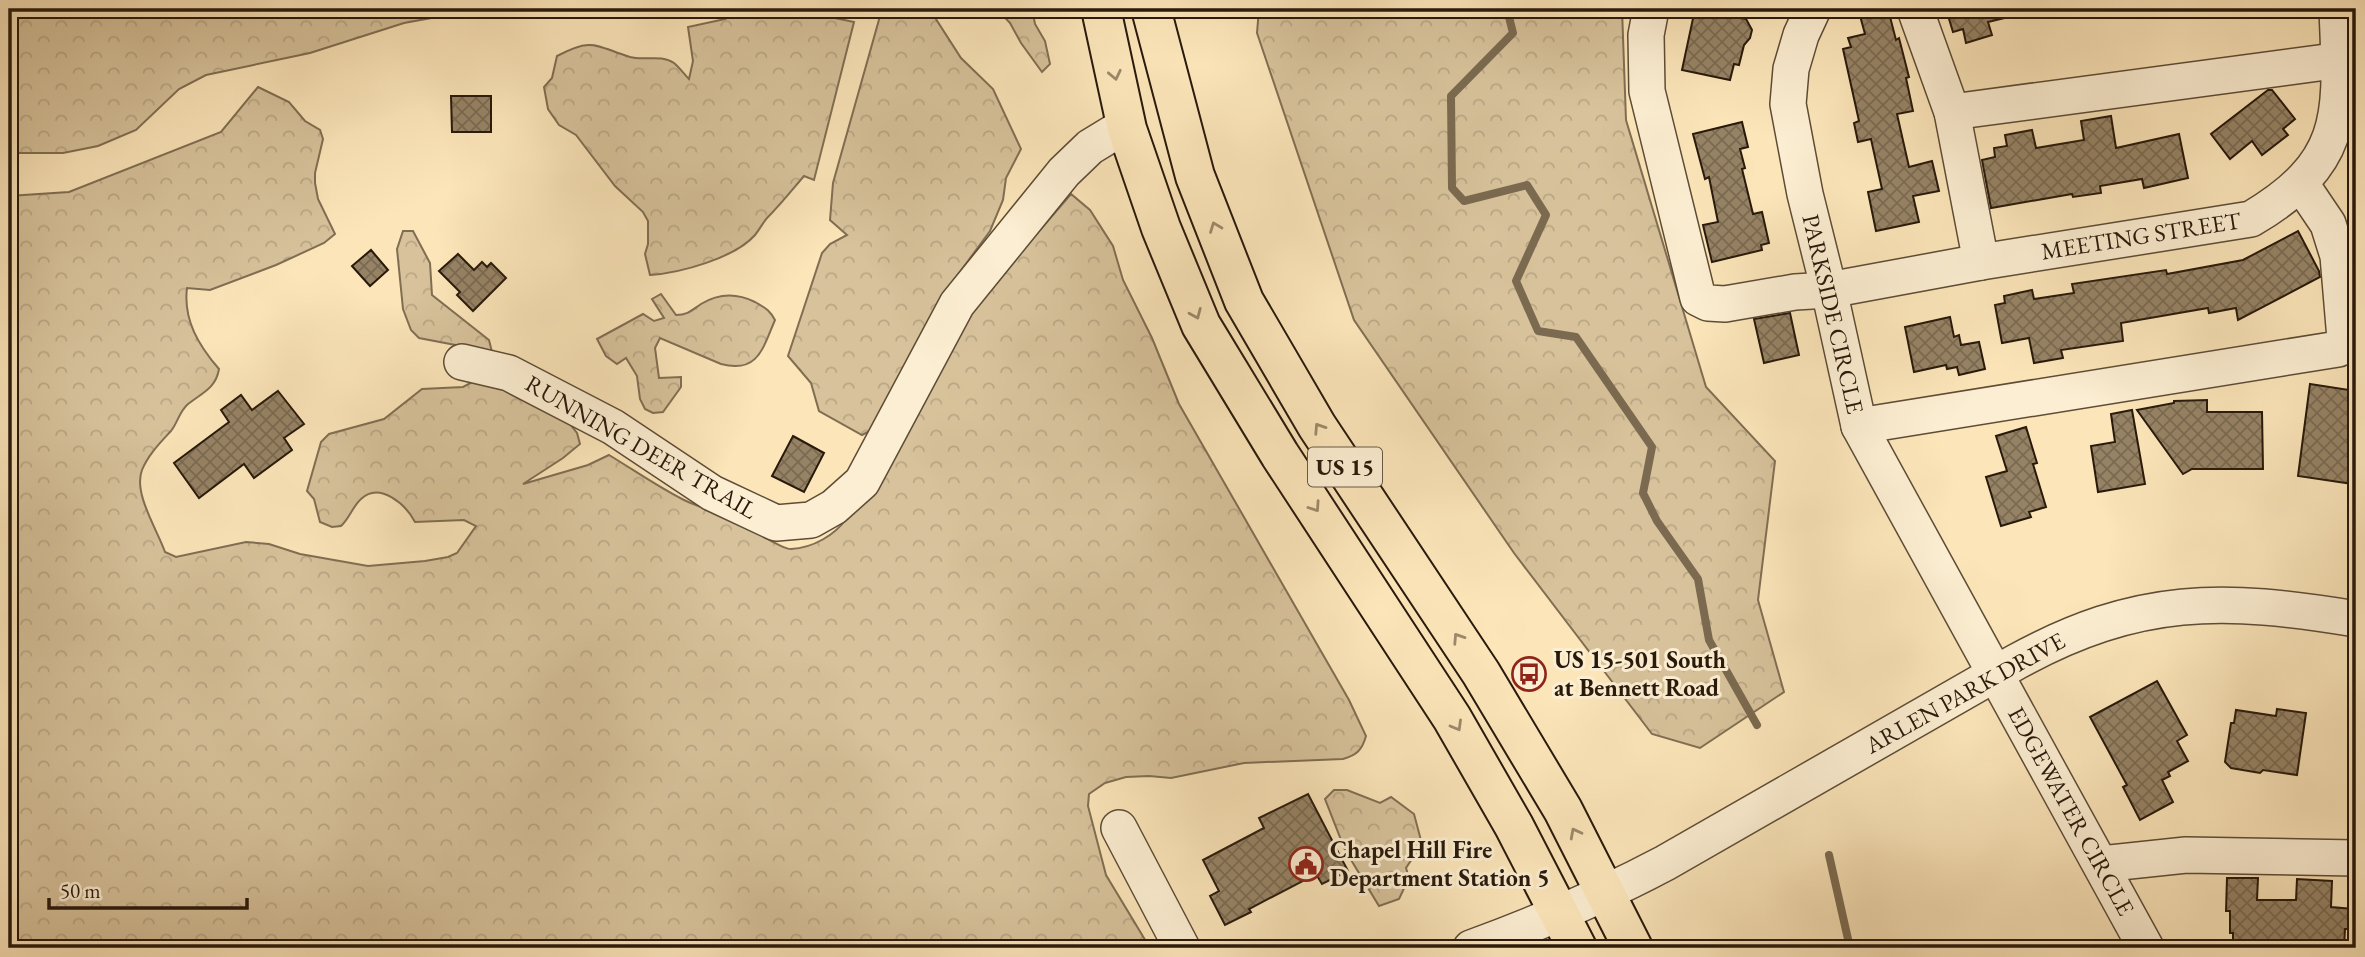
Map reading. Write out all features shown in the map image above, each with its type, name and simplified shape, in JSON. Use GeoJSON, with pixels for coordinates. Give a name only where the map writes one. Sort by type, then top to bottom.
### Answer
{"type":"FeatureCollection","features":[{"type":"Feature","properties":{"kind":"highway","name":"US 15"},"geometry":{"type":"LineString","coordinates":[[1101,9],[1127,129],[1161,228],[1201,325],[1280,455],[1452,718],[1561,914],[1577,948]]}},
{"type":"Feature","properties":{"kind":"highway","name":"US 15"},"geometry":{"type":"LineString","coordinates":[[1151,9],[1195,176],[1244,301],[1317,426],[1481,673],[1563,810],[1633,948]]}},
{"type":"Feature","properties":{"kind":"street","name":"MEETING STREET"},"geometry":{"type":"LineString","coordinates":[[1651,9],[1646,35],[1647,91],[1698,298],[1708,303],[1725,304],[1795,292],[1829,290],[1981,262],[2250,219],[2281,201],[2301,184],[2318,164],[2335,124],[2348,58],[2337,9]]}},
{"type":"Feature","properties":{"kind":"street","name":"PARKSIDE CIRCLE"},"geometry":{"type":"LineString","coordinates":[[1812,9],[1791,69],[1788,104],[1799,167],[1829,290],[1854,412],[1859,426],[1994,674]]}},
{"type":"Feature","properties":{"kind":"street"},"geometry":{"type":"LineString","coordinates":[[1914,9],[1952,112],[1981,262]]}},
{"type":"Feature","properties":{"kind":"street"},"geometry":{"type":"LineString","coordinates":[[1952,112],[2348,58]]}},
{"type":"Feature","properties":{"kind":"street","name":"RUNNING DEER TRAIL"},"geometry":{"type":"LineString","coordinates":[[462,362],[509,373],[613,427],[712,493],[776,523],[811,520],[834,508],[862,482],[957,304],[1006,243],[1064,172],[1090,147],[1112,133],[1127,129]]}},
{"type":"Feature","properties":{"kind":"street"},"geometry":{"type":"LineString","coordinates":[[1859,426],[2347,349],[2338,256],[2328,224],[2301,184]]}},
{"type":"Feature","properties":{"kind":"street","name":"ARLEN PARK DRIVE"},"geometry":{"type":"LineString","coordinates":[[1471,948],[1561,914],[1665,863],[1994,674],[2064,637],[2121,617],[2181,606],[2235,604],[2288,608],[2356,619]]}},
{"type":"Feature","properties":{"kind":"street","name":"EDGEWATER CIRCLE"},"geometry":{"type":"LineString","coordinates":[[1994,674],[2147,948]]}},
{"type":"Feature","properties":{"kind":"street"},"geometry":{"type":"LineString","coordinates":[[1119,828],[1182,948]]}},
{"type":"Feature","properties":{"kind":"street"},"geometry":{"type":"LineString","coordinates":[[2101,864],[2186,855],[2356,858]]}},
{"type":"Feature","properties":{"kind":"green space"},"geometry":{"type":"Polygon","coordinates":[[[9,9],[481,9],[404,23],[310,53],[206,75],[179,89],[136,130],[98,146],[63,153],[9,153],[9,9]]]}},
{"type":"Feature","properties":{"kind":"green space"},"geometry":{"type":"Polygon","coordinates":[[[746,9],[792,9],[854,22],[814,180],[804,176],[755,235],[734,251],[691,268],[650,275],[645,254],[648,221],[643,212],[615,186],[576,135],[559,125],[548,109],[544,87],[552,78],[557,56],[587,45],[635,58],[669,60],[689,79],[693,61],[688,27],[725,19],[746,9]]]}},
{"type":"Feature","properties":{"kind":"green space"},"geometry":{"type":"Polygon","coordinates":[[[882,9],[915,9],[932,13],[961,58],[993,89],[1021,149],[1006,178],[1003,200],[990,231],[954,280],[870,431],[862,435],[819,411],[811,383],[788,356],[822,253],[830,244],[847,235],[830,220],[833,183],[882,9]]]}},
{"type":"Feature","properties":{"kind":"green space"},"geometry":{"type":"Polygon","coordinates":[[[997,9],[1032,9],[1035,24],[1045,41],[1050,64],[1042,72],[1010,23],[997,9]]]}},
{"type":"Feature","properties":{"kind":"green space"},"geometry":{"type":"Polygon","coordinates":[[[1259,9],[1622,9],[1626,120],[1706,387],[1775,461],[1758,600],[1784,692],[1700,748],[1652,734],[1514,553],[1354,320],[1257,33],[1259,9]]]}},
{"type":"Feature","properties":{"kind":"green space"},"geometry":{"type":"Polygon","coordinates":[[[258,87],[289,102],[305,121],[320,130],[323,139],[315,183],[318,199],[335,234],[324,243],[276,265],[210,290],[187,288],[190,322],[205,351],[219,369],[212,386],[185,407],[142,470],[140,479],[143,500],[165,552],[176,557],[246,542],[269,544],[300,554],[368,566],[425,561],[457,553],[476,526],[464,520],[415,522],[392,497],[376,493],[361,499],[341,526],[332,527],[320,522],[314,499],[307,491],[321,442],[329,434],[384,419],[422,389],[463,387],[480,378],[555,405],[577,433],[580,444],[523,484],[588,465],[609,455],[674,495],[734,519],[780,546],[791,549],[815,543],[830,535],[847,518],[958,325],[1071,194],[1090,210],[1113,246],[1123,280],[1152,338],[1179,404],[1349,700],[1366,736],[1361,748],[1343,759],[1244,763],[1171,778],[1126,777],[1105,783],[1089,794],[1088,806],[1106,875],[1150,948],[9,948],[9,196],[69,192],[221,132],[258,87]]]}},
{"type":"Feature","properties":{"kind":"green space"},"geometry":{"type":"Polygon","coordinates":[[[403,231],[413,231],[430,263],[432,295],[489,340],[492,352],[419,338],[411,330],[403,309],[397,249],[403,231]]]}},
{"type":"Feature","properties":{"kind":"green space"},"geometry":{"type":"Polygon","coordinates":[[[661,294],[676,315],[687,313],[714,298],[735,296],[762,306],[775,320],[762,349],[751,362],[743,365],[721,364],[660,338],[655,348],[659,378],[681,377],[681,387],[663,412],[653,413],[645,409],[640,399],[637,376],[626,358],[617,364],[606,356],[597,339],[643,314],[654,321],[664,318],[652,299],[661,294]]]}},
{"type":"Feature","properties":{"kind":"green space"},"geometry":{"type":"Polygon","coordinates":[[[1334,790],[1347,790],[1380,803],[1391,797],[1414,814],[1422,844],[1406,868],[1409,878],[1399,899],[1379,906],[1345,850],[1325,799],[1334,790]]]}},
{"type":"Feature","properties":{"kind":"building"},"geometry":{"type":"Polygon","coordinates":[[[1695,9],[1746,19],[1752,30],[1744,45],[1739,65],[1734,64],[1730,80],[1682,70],[1695,9]]]}},
{"type":"Feature","properties":{"kind":"building"},"geometry":{"type":"Polygon","coordinates":[[[1888,9],[1909,77],[1906,78],[1913,111],[1897,114],[1909,167],[1932,161],[1939,191],[1913,196],[1919,222],[1876,231],[1868,192],[1882,189],[1871,139],[1858,142],[1854,123],[1859,121],[1843,49],[1851,47],[1848,38],[1865,34],[1859,12],[1888,9]]]}},
{"type":"Feature","properties":{"kind":"building"},"geometry":{"type":"Polygon","coordinates":[[[1946,9],[2012,9],[2013,16],[1988,22],[1992,35],[1966,43],[1963,29],[1953,32],[1946,9]]]}},
{"type":"Feature","properties":{"kind":"building"},"geometry":{"type":"Polygon","coordinates":[[[2268,90],[2272,90],[2295,119],[2283,129],[2288,135],[2262,155],[2252,141],[2230,159],[2211,134],[2268,90]]]}},
{"type":"Feature","properties":{"kind":"building"},"geometry":{"type":"Polygon","coordinates":[[[451,96],[491,96],[491,132],[452,132],[451,96]]]}},
{"type":"Feature","properties":{"kind":"building"},"geometry":{"type":"Polygon","coordinates":[[[2111,116],[2116,148],[2179,134],[2188,178],[2144,188],[2142,179],[2100,186],[2101,193],[2073,197],[2072,194],[1991,208],[1982,160],[1995,157],[1994,148],[2007,146],[2005,135],[2032,130],[2036,148],[2084,140],[2081,121],[2111,116]]]}},
{"type":"Feature","properties":{"kind":"building"},"geometry":{"type":"Polygon","coordinates":[[[1742,122],[1748,147],[1740,149],[1745,168],[1742,169],[1753,214],[1762,212],[1769,243],[1761,245],[1762,250],[1712,262],[1703,225],[1718,222],[1709,177],[1705,179],[1693,134],[1742,122]]]}},
{"type":"Feature","properties":{"kind":"building"},"geometry":{"type":"Polygon","coordinates":[[[2298,231],[2320,277],[2238,320],[2236,308],[2209,313],[2208,308],[2121,323],[2123,341],[2061,350],[2063,358],[2034,363],[2029,338],[2002,343],[1995,305],[2005,303],[2004,296],[2032,290],[2034,299],[2074,293],[2072,284],[2166,270],[2167,274],[2243,260],[2298,231]]]}},
{"type":"Feature","properties":{"kind":"building"},"geometry":{"type":"Polygon","coordinates":[[[371,250],[388,270],[370,286],[352,266],[371,250]]]}},
{"type":"Feature","properties":{"kind":"building"},"geometry":{"type":"Polygon","coordinates":[[[458,254],[474,270],[482,262],[487,267],[491,263],[506,278],[473,311],[457,295],[460,292],[439,271],[458,254]]]}},
{"type":"Feature","properties":{"kind":"building"},"geometry":{"type":"Polygon","coordinates":[[[1790,313],[1799,355],[1764,363],[1754,319],[1790,313]]]}},
{"type":"Feature","properties":{"kind":"building"},"geometry":{"type":"Polygon","coordinates":[[[1950,317],[1954,337],[1959,335],[1961,345],[1979,342],[1985,369],[1959,375],[1957,367],[1947,369],[1946,365],[1914,372],[1905,327],[1950,317]]]}},
{"type":"Feature","properties":{"kind":"building"},"geometry":{"type":"Polygon","coordinates":[[[2310,384],[2356,391],[2356,462],[2353,484],[2298,476],[2310,384]]]}},
{"type":"Feature","properties":{"kind":"building"},"geometry":{"type":"Polygon","coordinates":[[[278,391],[304,424],[284,438],[292,450],[254,478],[244,464],[199,498],[174,463],[229,422],[221,410],[241,395],[252,410],[278,391]]]}},
{"type":"Feature","properties":{"kind":"building"},"geometry":{"type":"Polygon","coordinates":[[[2207,400],[2207,412],[2262,412],[2263,469],[2192,469],[2183,474],[2137,410],[2174,401],[2207,400]]]}},
{"type":"Feature","properties":{"kind":"building"},"geometry":{"type":"Polygon","coordinates":[[[2132,410],[2145,484],[2098,492],[2091,446],[2115,442],[2111,414],[2132,410]]]}},
{"type":"Feature","properties":{"kind":"building"},"geometry":{"type":"Polygon","coordinates":[[[2026,427],[2037,463],[2033,464],[2046,507],[2029,512],[2031,517],[2001,526],[1986,477],[2007,471],[1996,436],[2026,427]]]}},
{"type":"Feature","properties":{"kind":"building"},"geometry":{"type":"Polygon","coordinates":[[[793,436],[824,453],[804,492],[772,476],[793,436]]]}},
{"type":"Feature","properties":{"kind":"building"},"geometry":{"type":"Polygon","coordinates":[[[2157,681],[2187,735],[2177,741],[2188,761],[2168,772],[2170,776],[2162,780],[2173,802],[2140,820],[2123,787],[2127,785],[2090,717],[2157,681]]]}},
{"type":"Feature","properties":{"kind":"building"},"geometry":{"type":"Polygon","coordinates":[[[2277,709],[2306,713],[2297,775],[2231,768],[2225,762],[2231,723],[2234,723],[2236,710],[2276,716],[2277,709]]]}},
{"type":"Feature","properties":{"kind":"building","name":"Chapel Hill Fire Department Station 5"},"geometry":{"type":"Polygon","coordinates":[[[1308,794],[1348,871],[1322,884],[1316,874],[1249,909],[1251,912],[1225,925],[1210,896],[1219,891],[1203,860],[1264,828],[1259,818],[1308,794]]]}},
{"type":"Feature","properties":{"kind":"building"},"geometry":{"type":"Polygon","coordinates":[[[2227,878],[2258,878],[2257,900],[2296,900],[2297,879],[2332,881],[2331,907],[2353,909],[2352,929],[2345,929],[2344,948],[2233,947],[2230,911],[2226,911],[2227,878]]]}},
{"type":"Feature","properties":{"kind":"waterway"},"geometry":{"type":"LineString","coordinates":[[1507,9],[1513,33],[1451,96],[1452,188],[1464,201],[1527,185],[1546,215],[1516,281],[1538,331],[1576,337],[1652,447],[1643,493],[1657,521],[1698,579],[1709,640],[1757,725]]}},
{"type":"Feature","properties":{"kind":"waterway"},"geometry":{"type":"LineString","coordinates":[[1829,855],[1850,948]]}},
{"type":"Feature","properties":{"kind":"place","name":"US 15-501 South at Bennett Road"},"geometry":{"type":"Point","coordinates":[1529,674]}},
{"type":"Feature","properties":{"kind":"place","name":"Chapel Hill Fire Department Station 5"},"geometry":{"type":"Point","coordinates":[1306,864]}}]}
